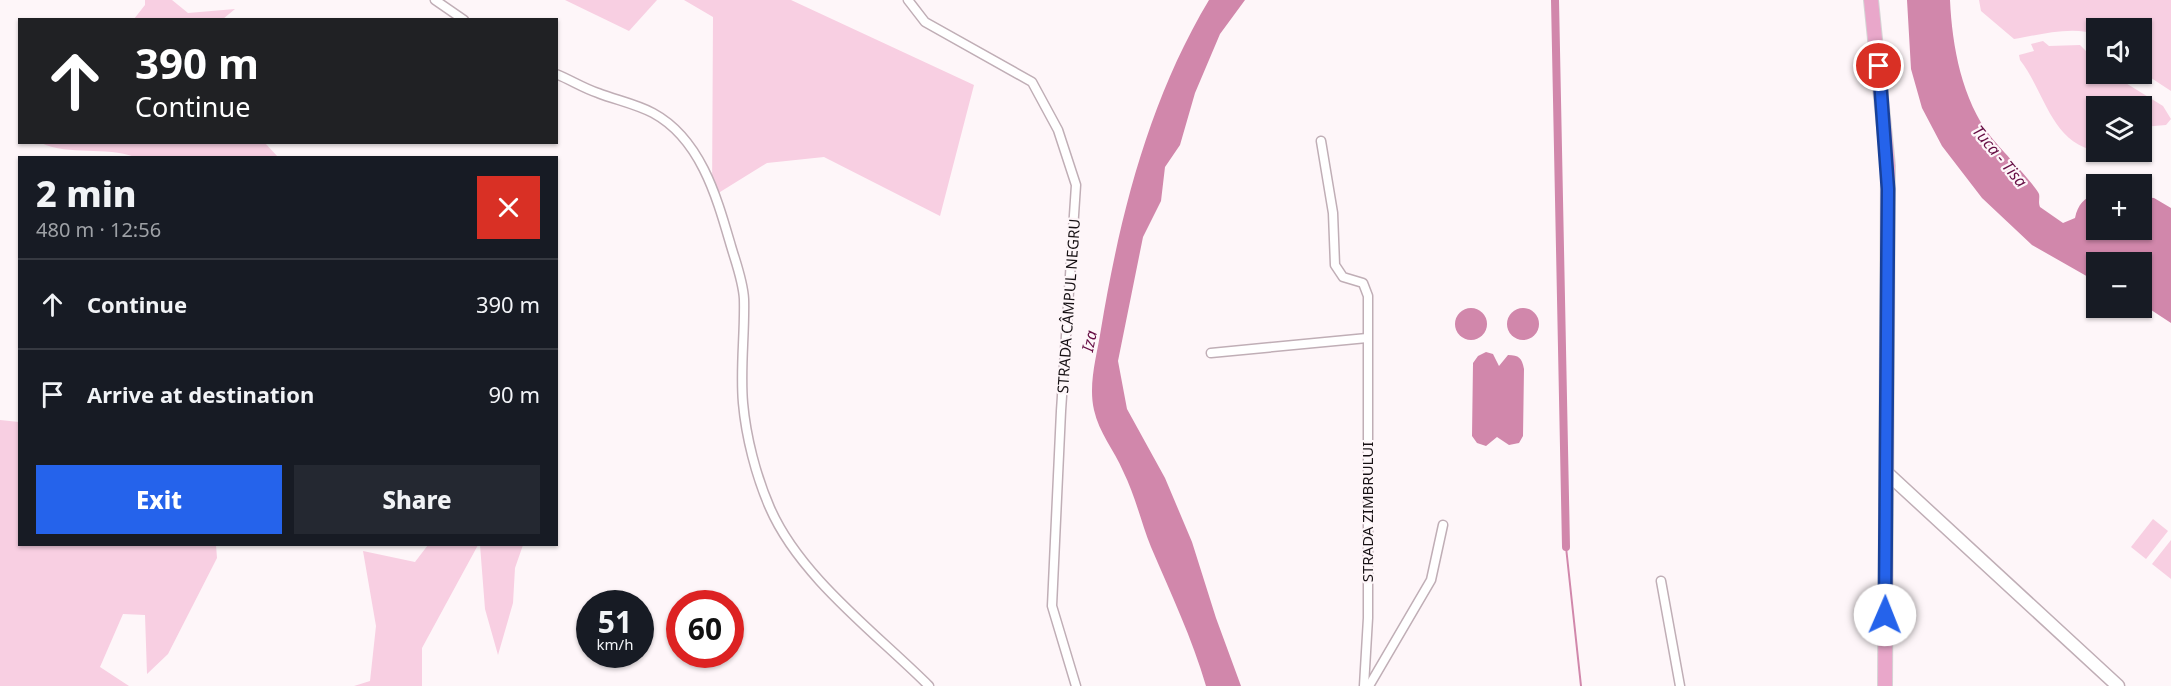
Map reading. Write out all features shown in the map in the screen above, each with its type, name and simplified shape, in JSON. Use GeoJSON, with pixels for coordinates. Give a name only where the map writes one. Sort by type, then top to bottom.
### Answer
{"type":"FeatureCollection","features":[{"type":"Feature","properties":{"kind":"main road"},"geometry":{"type":"LineString","coordinates":[[1872,0],[1888,166],[1885,686]]}},
{"type":"Feature","properties":{"kind":"main road"},"geometry":{"type":"LineString","coordinates":[[1887,473],[2118,686]]}},
{"type":"Feature","properties":{"kind":"street"},"geometry":{"type":"LineString","coordinates":[[435,0],[461,18]]}},
{"type":"Feature","properties":{"kind":"street","name":"STRADA CÂMPUL NEGRU"},"geometry":{"type":"LineString","coordinates":[[908,0],[925,22],[1032,82],[1058,130],[1076,185],[1061,411],[1052,606],[1076,686]]}},
{"type":"Feature","properties":{"kind":"street"},"geometry":{"type":"LineString","coordinates":[[558,75],[595,92],[653,113],[670,125],[711,179],[744,296],[743,403],[756,469],[770,508],[785,537],[818,578],[843,606],[890,646],[928,686]]}},
{"type":"Feature","properties":{"kind":"street","name":"STRADA ZIMBRULUI"},"geometry":{"type":"LineString","coordinates":[[1321,141],[1333,213],[1335,265],[1343,277],[1363,283],[1367,288],[1368,618],[1364,686]]}},
{"type":"Feature","properties":{"kind":"street"},"geometry":{"type":"LineString","coordinates":[[1211,353],[1367,338]]}},
{"type":"Feature","properties":{"kind":"street"},"geometry":{"type":"LineString","coordinates":[[1369,686],[1431,580],[1443,525]]}},
{"type":"Feature","properties":{"kind":"street"},"geometry":{"type":"LineString","coordinates":[[1661,581],[1680,686]]}},
{"type":"Feature","properties":{"kind":"shaded area"},"geometry":{"type":"Polygon","coordinates":[[[145,0],[172,0],[188,13],[235,9],[224,18],[135,18],[145,5],[145,0]]]}},
{"type":"Feature","properties":{"kind":"shaded area"},"geometry":{"type":"Polygon","coordinates":[[[565,0],[657,0],[629,31],[565,0]]]}},
{"type":"Feature","properties":{"kind":"shaded area"},"geometry":{"type":"Polygon","coordinates":[[[684,0],[791,0],[974,85],[940,216],[824,157],[767,163],[712,197],[713,17],[684,0]]]}},
{"type":"Feature","properties":{"kind":"shaded area"},"geometry":{"type":"Polygon","coordinates":[[[1979,0],[2171,0],[2171,91],[2152,79],[2152,18],[2086,18],[2086,32],[2045,33],[2014,39],[1981,11],[1979,0]]]}},
{"type":"Feature","properties":{"kind":"shaded area"},"geometry":{"type":"Polygon","coordinates":[[[2043,41],[2049,46],[2080,45],[2086,51],[2086,84],[2127,84],[2147,96],[2086,96],[2086,147],[2082,146],[2069,138],[2059,127],[2020,60],[2019,55],[2034,51],[2031,44],[2043,41]]]}},
{"type":"Feature","properties":{"kind":"shaded area"},"geometry":{"type":"Polygon","coordinates":[[[2152,99],[2163,106],[2171,119],[2166,125],[2152,126],[2152,99]]]}},
{"type":"Feature","properties":{"kind":"shaded area"},"geometry":{"type":"Polygon","coordinates":[[[44,144],[266,144],[277,156],[131,156],[52,147],[44,144]]]}},
{"type":"Feature","properties":{"kind":"shaded area"},"geometry":{"type":"Polygon","coordinates":[[[0,420],[18,422],[18,546],[216,546],[217,558],[168,654],[147,674],[145,615],[123,614],[100,667],[129,686],[0,686],[0,420]]]}},
{"type":"Feature","properties":{"kind":"shaded area"},"geometry":{"type":"Polygon","coordinates":[[[2153,519],[2168,531],[2146,559],[2131,547],[2153,519]]]}},
{"type":"Feature","properties":{"kind":"shaded area"},"geometry":{"type":"Polygon","coordinates":[[[2171,540],[2171,579],[2152,564],[2171,540]]]}},
{"type":"Feature","properties":{"kind":"shaded area"},"geometry":{"type":"Polygon","coordinates":[[[427,546],[477,546],[422,648],[422,686],[354,686],[370,681],[376,626],[363,551],[415,562],[427,546]]]}},
{"type":"Feature","properties":{"kind":"shaded area"},"geometry":{"type":"Polygon","coordinates":[[[480,546],[523,546],[515,568],[513,603],[498,655],[485,609],[480,546]]]}},
{"type":"Feature","properties":{"kind":"water"},"geometry":{"type":"Polygon","coordinates":[[[1209,0],[1245,0],[1220,34],[1195,93],[1180,145],[1165,167],[1161,201],[1143,237],[1118,361],[1127,409],[1165,478],[1192,542],[1241,686],[1206,686],[1188,633],[1151,547],[1127,480],[1099,426],[1092,400],[1094,370],[1117,244],[1140,159],[1169,78],[1209,0]]]}},
{"type":"Feature","properties":{"kind":"water","name":"Тиса - Tisa"},"geometry":{"type":"Polygon","coordinates":[[[1907,0],[1950,0],[1956,54],[1966,90],[1991,137],[2039,194],[2040,207],[2063,223],[2075,218],[2078,209],[2086,199],[2086,240],[2152,240],[2152,198],[2171,208],[2171,323],[2152,311],[2152,252],[2086,252],[2086,276],[2032,245],[1982,198],[1942,146],[1922,108],[1911,69],[1907,0]]]}},
{"type":"Feature","properties":{"kind":"water"},"geometry":{"type":"Polygon","coordinates":[[[1471,308],[1482,313],[1487,324],[1482,335],[1471,340],[1460,335],[1455,324],[1460,313],[1471,308]]]}},
{"type":"Feature","properties":{"kind":"water"},"geometry":{"type":"Polygon","coordinates":[[[1523,308],[1535,312],[1539,324],[1535,336],[1523,340],[1511,336],[1507,324],[1511,312],[1523,308]]]}},
{"type":"Feature","properties":{"kind":"water"},"geometry":{"type":"Polygon","coordinates":[[[1486,352],[1493,354],[1499,366],[1508,355],[1519,358],[1522,362],[1524,369],[1523,436],[1519,443],[1509,445],[1497,437],[1486,446],[1477,443],[1472,436],[1473,363],[1478,356],[1486,352]]]}},
{"type":"Feature","properties":{"kind":"waterway"},"geometry":{"type":"LineString","coordinates":[[1555,0],[1566,547]]}},
{"type":"Feature","properties":{"kind":"waterway"},"geometry":{"type":"LineString","coordinates":[[1566,547],[1581,686]]}},
{"type":"Feature","properties":{"kind":"route"},"geometry":{"type":"LineString","coordinates":[[1879,66],[1888,166],[1889,362],[1885,615]]}},
{"type":"Feature","properties":{"kind":"water label","name":"Iza"},"geometry":{"type":"Point","coordinates":[1089,341]}}]}
